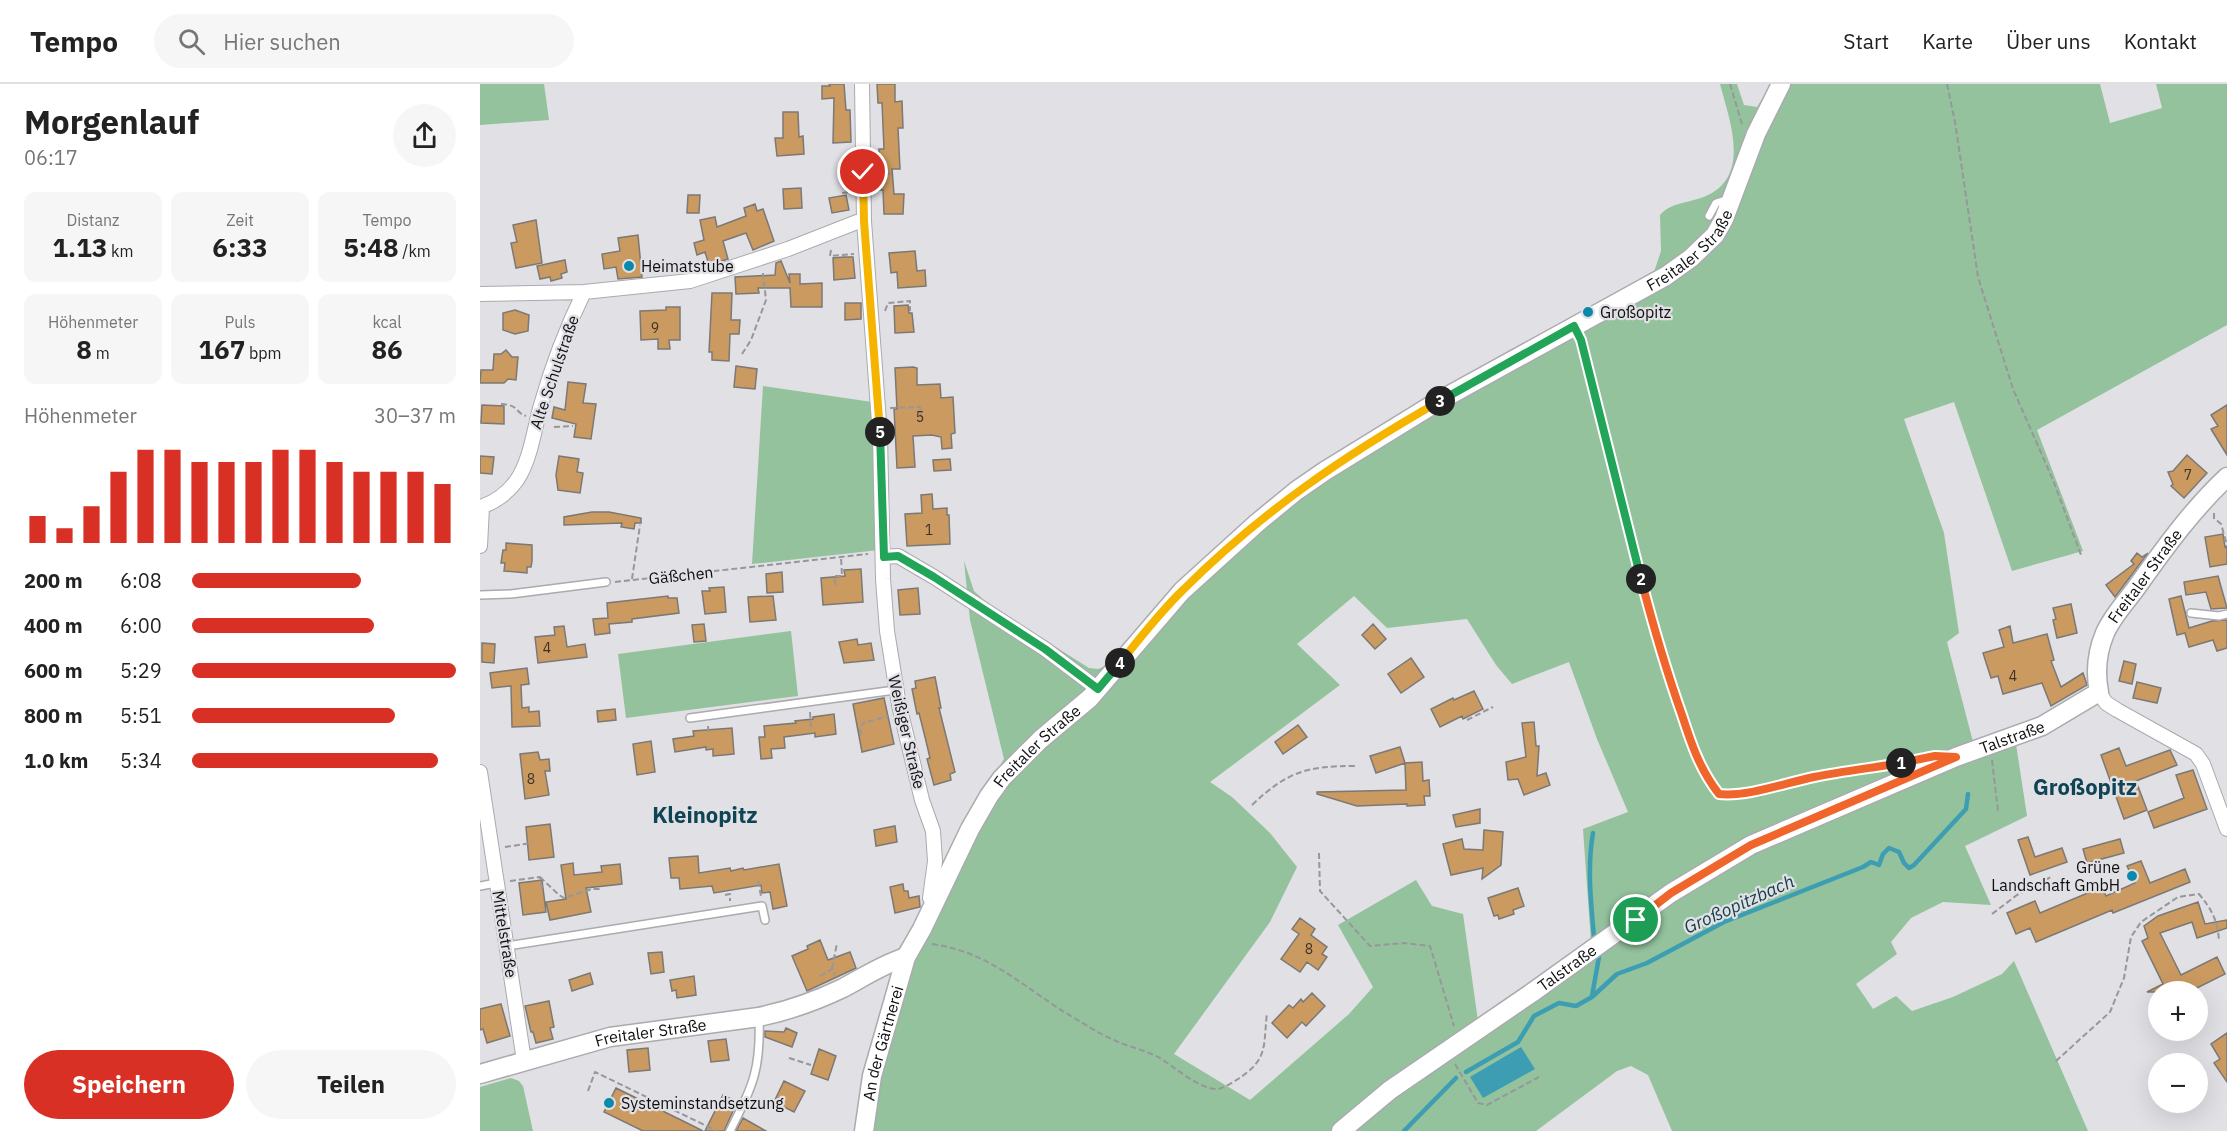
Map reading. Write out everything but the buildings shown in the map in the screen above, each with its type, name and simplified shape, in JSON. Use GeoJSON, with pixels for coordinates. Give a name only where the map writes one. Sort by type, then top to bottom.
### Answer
{"type":"FeatureCollection","features":[{"type":"Feature","properties":{"kind":"street","name":"Weißiger Straße"},"geometry":{"type":"LineString","coordinates":[[862,84],[864,221],[882,476],[887,631],[896,690],[922,800],[933,831],[935,861],[930,898],[934,901]]}},
{"type":"Feature","properties":{"kind":"street","name":"Freitaler Straße"},"geometry":{"type":"LineString","coordinates":[[480,1074],[610,1037],[781,1012],[820,998],[886,964],[906,957],[970,829],[1002,778],[1041,739],[1098,689],[1182,591],[1257,523],[1325,471],[1437,402],[1666,276],[1691,258],[1715,235],[1756,134],[1781,84]]}},
{"type":"Feature","properties":{"kind":"street"},"geometry":{"type":"LineString","coordinates":[[480,294],[584,292],[690,281],[864,221]]}},
{"type":"Feature","properties":{"kind":"street","name":"Alte Schulstraße"},"geometry":{"type":"LineString","coordinates":[[481,507],[507,491],[521,472],[567,326],[584,292]]}},
{"type":"Feature","properties":{"kind":"street","name":"Freitaler Straße"},"geometry":{"type":"LineString","coordinates":[[2099,692],[2096,679],[2098,656],[2106,631],[2152,564],[2205,498],[2227,477]]}},
{"type":"Feature","properties":{"kind":"street"},"geometry":{"type":"LineString","coordinates":[[480,546],[481,507]]}},
{"type":"Feature","properties":{"kind":"street"},"geometry":{"type":"LineString","coordinates":[[883,555],[898,556],[934,577],[1045,649],[1098,689]]}},
{"type":"Feature","properties":{"kind":"street"},"geometry":{"type":"LineString","coordinates":[[2099,692],[2106,703],[2196,754],[2203,764],[2227,829]]}},
{"type":"Feature","properties":{"kind":"street","name":"Talstraße"},"geometry":{"type":"LineString","coordinates":[[1341,1131],[1390,1090],[1671,893],[1751,845],[1956,757],[2042,726],[2099,692]]}},
{"type":"Feature","properties":{"kind":"street","name":"Mittelstraße"},"geometry":{"type":"LineString","coordinates":[[480,772],[524,1061]]}},
{"type":"Feature","properties":{"kind":"street","name":"An der Gärtnerei"},"geometry":{"type":"LineString","coordinates":[[864,1131],[872,1077],[906,957]]}},
{"type":"Feature","properties":{"kind":"lane"},"geometry":{"type":"LineString","coordinates":[[1709,216],[1716,203],[1731,198]]}},
{"type":"Feature","properties":{"kind":"lane"},"geometry":{"type":"LineString","coordinates":[[480,595],[512,594],[606,582]]}},
{"type":"Feature","properties":{"kind":"lane"},"geometry":{"type":"LineString","coordinates":[[2191,613],[2219,616],[2227,614]]}},
{"type":"Feature","properties":{"kind":"lane"},"geometry":{"type":"LineString","coordinates":[[690,718],[896,690]]}},
{"type":"Feature","properties":{"kind":"lane"},"geometry":{"type":"LineString","coordinates":[[480,886],[496,883]]}},
{"type":"Feature","properties":{"kind":"lane"},"geometry":{"type":"LineString","coordinates":[[507,946],[762,906],[765,920]]}},
{"type":"Feature","properties":{"kind":"lane"},"geometry":{"type":"LineString","coordinates":[[730,1131],[751,1090],[757,1070],[760,1048],[759,1017]]}},
{"type":"Feature","properties":{"kind":"path"},"geometry":{"type":"LineString","coordinates":[[1730,84],[1742,124],[1756,134]]}},
{"type":"Feature","properties":{"kind":"path"},"geometry":{"type":"LineString","coordinates":[[1947,84],[1955,122],[1978,277],[2013,389],[2053,480],[2081,555]]}},
{"type":"Feature","properties":{"kind":"path"},"geometry":{"type":"LineString","coordinates":[[831,250],[830,256],[857,254],[860,250]]}},
{"type":"Feature","properties":{"kind":"path"},"geometry":{"type":"LineString","coordinates":[[742,354],[751,340],[766,300],[761,258]]}},
{"type":"Feature","properties":{"kind":"path"},"geometry":{"type":"LineString","coordinates":[[885,312],[888,303],[910,301],[910,310]]}},
{"type":"Feature","properties":{"kind":"path"},"geometry":{"type":"LineString","coordinates":[[1574,326],[1581,340],[1660,653],[1696,756],[1707,780],[1719,794],[1728,795],[1901,763]]}},
{"type":"Feature","properties":{"kind":"path"},"geometry":{"type":"LineString","coordinates":[[501,404],[512,404],[523,416],[533,416]]}},
{"type":"Feature","properties":{"kind":"path"},"geometry":{"type":"LineString","coordinates":[[878,409],[920,407],[921,416]]}},
{"type":"Feature","properties":{"kind":"path"},"geometry":{"type":"LineString","coordinates":[[554,427],[573,426]]}},
{"type":"Feature","properties":{"kind":"path"},"geometry":{"type":"LineString","coordinates":[[2214,518],[2221,524],[2227,545]]}},
{"type":"Feature","properties":{"kind":"path"},"geometry":{"type":"LineString","coordinates":[[632,580],[640,525]]}},
{"type":"Feature","properties":{"kind":"path","name":"Gäßchen"},"geometry":{"type":"LineString","coordinates":[[606,582],[841,557],[883,555]]}},
{"type":"Feature","properties":{"kind":"path"},"geometry":{"type":"LineString","coordinates":[[835,585],[835,576],[842,576],[841,557]]}},
{"type":"Feature","properties":{"kind":"path"},"geometry":{"type":"LineString","coordinates":[[1467,720],[1493,707]]}},
{"type":"Feature","properties":{"kind":"path"},"geometry":{"type":"LineString","coordinates":[[809,708],[811,729]]}},
{"type":"Feature","properties":{"kind":"path"},"geometry":{"type":"LineString","coordinates":[[861,735],[860,729],[863,723],[887,718],[890,713]]}},
{"type":"Feature","properties":{"kind":"path"},"geometry":{"type":"LineString","coordinates":[[1987,746],[1992,760],[1998,811]]}},
{"type":"Feature","properties":{"kind":"path"},"geometry":{"type":"LineString","coordinates":[[1252,805],[1273,785],[1300,771],[1327,766],[1356,766]]}},
{"type":"Feature","properties":{"kind":"path"},"geometry":{"type":"LineString","coordinates":[[492,849],[532,843]]}},
{"type":"Feature","properties":{"kind":"path"},"geometry":{"type":"LineString","coordinates":[[1318,853],[1320,891],[1370,946],[1404,943],[1430,946],[1459,1043]]}},
{"type":"Feature","properties":{"kind":"path"},"geometry":{"type":"LineString","coordinates":[[1992,914],[2017,895],[2053,876]]}},
{"type":"Feature","properties":{"kind":"path"},"geometry":{"type":"LineString","coordinates":[[496,883],[540,877]]}},
{"type":"Feature","properties":{"kind":"path"},"geometry":{"type":"LineString","coordinates":[[540,877],[542,888]]}},
{"type":"Feature","properties":{"kind":"path"},"geometry":{"type":"LineString","coordinates":[[540,877],[564,897],[600,889]]}},
{"type":"Feature","properties":{"kind":"path"},"geometry":{"type":"LineString","coordinates":[[758,881],[762,906]]}},
{"type":"Feature","properties":{"kind":"path"},"geometry":{"type":"LineString","coordinates":[[2056,1060],[2110,1012],[2124,978],[2131,937],[2142,922],[2178,897],[2199,894],[2213,911],[2218,927],[2218,940]]}},
{"type":"Feature","properties":{"kind":"path"},"geometry":{"type":"LineString","coordinates":[[832,969],[837,943]]}},
{"type":"Feature","properties":{"kind":"path"},"geometry":{"type":"LineString","coordinates":[[953,948],[994,965],[1073,1018],[1114,1041],[1157,1057],[1198,1084],[1218,1089],[1250,1071],[1262,1057],[1267,1013]]}},
{"type":"Feature","properties":{"kind":"path"},"geometry":{"type":"LineString","coordinates":[[789,1058],[811,1065]]}},
{"type":"Feature","properties":{"kind":"path"},"geometry":{"type":"LineString","coordinates":[[1457,1068],[1478,1103],[1487,1105],[1539,1077]]}},
{"type":"Feature","properties":{"kind":"path"},"geometry":{"type":"LineString","coordinates":[[588,1091],[595,1072],[717,1131]]}},
{"type":"Feature","properties":{"kind":"green space"},"geometry":{"type":"Polygon","coordinates":[[[480,84],[544,84],[549,120],[480,125],[480,84]]]}},
{"type":"Feature","properties":{"kind":"green space"},"geometry":{"type":"Polygon","coordinates":[[[1720,84],[1737,84],[1744,105],[1757,107],[1772,84],[2100,84],[2110,123],[2162,108],[2156,84],[2227,84],[2227,325],[2037,430],[2083,551],[2012,571],[1954,402],[1904,419],[1944,533],[1959,633],[1947,642],[1973,742],[2016,744],[2027,816],[1965,846],[1991,905],[1943,902],[1911,918],[1891,942],[1897,954],[1856,984],[1873,1009],[1896,996],[1912,1011],[1953,997],[2002,974],[2014,961],[2088,1131],[1672,1131],[1648,1075],[1631,1066],[1617,1071],[1536,1131],[857,1131],[900,946],[912,932],[967,819],[1004,759],[970,620],[964,561],[974,591],[989,605],[1089,668],[1098,669],[1106,666],[1174,588],[1269,500],[1390,421],[1512,349],[1654,272],[1661,251],[1660,215],[1675,205],[1706,196],[1720,187],[1729,175],[1734,146],[1720,84]],[[1354,596],[1297,644],[1340,685],[1210,782],[1232,797],[1270,833],[1297,867],[1270,922],[1174,1054],[1250,1100],[1349,1014],[1373,987],[1338,925],[1416,880],[1432,906],[1463,914],[1478,1021],[1591,942],[1583,829],[1628,812],[1597,739],[1569,662],[1512,684],[1496,665],[1467,619],[1387,628],[1354,596]]]}},
{"type":"Feature","properties":{"kind":"green space"},"geometry":{"type":"Polygon","coordinates":[[[763,386],[872,402],[879,550],[752,564],[763,386]]]}},
{"type":"Feature","properties":{"kind":"green space"},"geometry":{"type":"Polygon","coordinates":[[[791,631],[798,696],[626,718],[618,654],[791,631]]]}},
{"type":"Feature","properties":{"kind":"green space"},"geometry":{"type":"Polygon","coordinates":[[[511,1078],[519,1081],[523,1086],[533,1131],[480,1131],[480,1087],[511,1078]]]}},
{"type":"Feature","properties":{"kind":"water"},"geometry":{"type":"Polygon","coordinates":[[[1521,1047],[1535,1069],[1483,1098],[1470,1077],[1521,1047]]]}},
{"type":"Feature","properties":{"kind":"waterway","name":"Großopitzbach"},"geometry":{"type":"LineString","coordinates":[[1466,1072],[1518,1042],[1534,1016],[1559,1003],[1576,1006],[1592,997],[1617,974],[1647,963],[1724,922],[1871,862],[1879,865],[1883,854],[1889,848],[1899,852],[1909,868],[1966,809],[1968,794]]}},
{"type":"Feature","properties":{"kind":"waterway"},"geometry":{"type":"LineString","coordinates":[[1593,833],[1590,872],[1594,937]]}},
{"type":"Feature","properties":{"kind":"waterway"},"geometry":{"type":"LineString","coordinates":[[1592,996],[1599,957]]}},
{"type":"Feature","properties":{"kind":"waterway","name":"Großopitzbach"},"geometry":{"type":"LineString","coordinates":[[1404,1131],[1456,1078]]}},
{"type":"Feature","properties":{"kind":"place","name":"Heimatstube"},"geometry":{"type":"Point","coordinates":[629,266]}},
{"type":"Feature","properties":{"kind":"place","name":"Großopitz"},"geometry":{"type":"Point","coordinates":[1588,312]}},
{"type":"Feature","properties":{"kind":"place","name":"Grüne Landschaft GmbH"},"geometry":{"type":"Point","coordinates":[2132,876]}},
{"type":"Feature","properties":{"kind":"place","name":"Systeminstandsetzung"},"geometry":{"type":"Point","coordinates":[609,1103]}},
{"type":"Feature","properties":{"kind":"district","name":"Großopitz"},"geometry":{"type":"Point","coordinates":[2085,786]}},
{"type":"Feature","properties":{"kind":"district","name":"Kleinopitz"},"geometry":{"type":"Point","coordinates":[705,814]}},
{"type":"Feature","properties":{"kind":"route"},"geometry":{"type":"LineString","coordinates":[[863,172],[864,221],[880,435],[884,557],[898,556],[934,577],[1045,649],[1098,689],[1182,591],[1226,550],[1296,491],[1437,402],[1574,326],[1581,340],[1660,653],[1696,756],[1707,780],[1719,794],[1728,795],[1935,756],[1956,757],[1751,845],[1671,893],[1636,920]]}}]}
